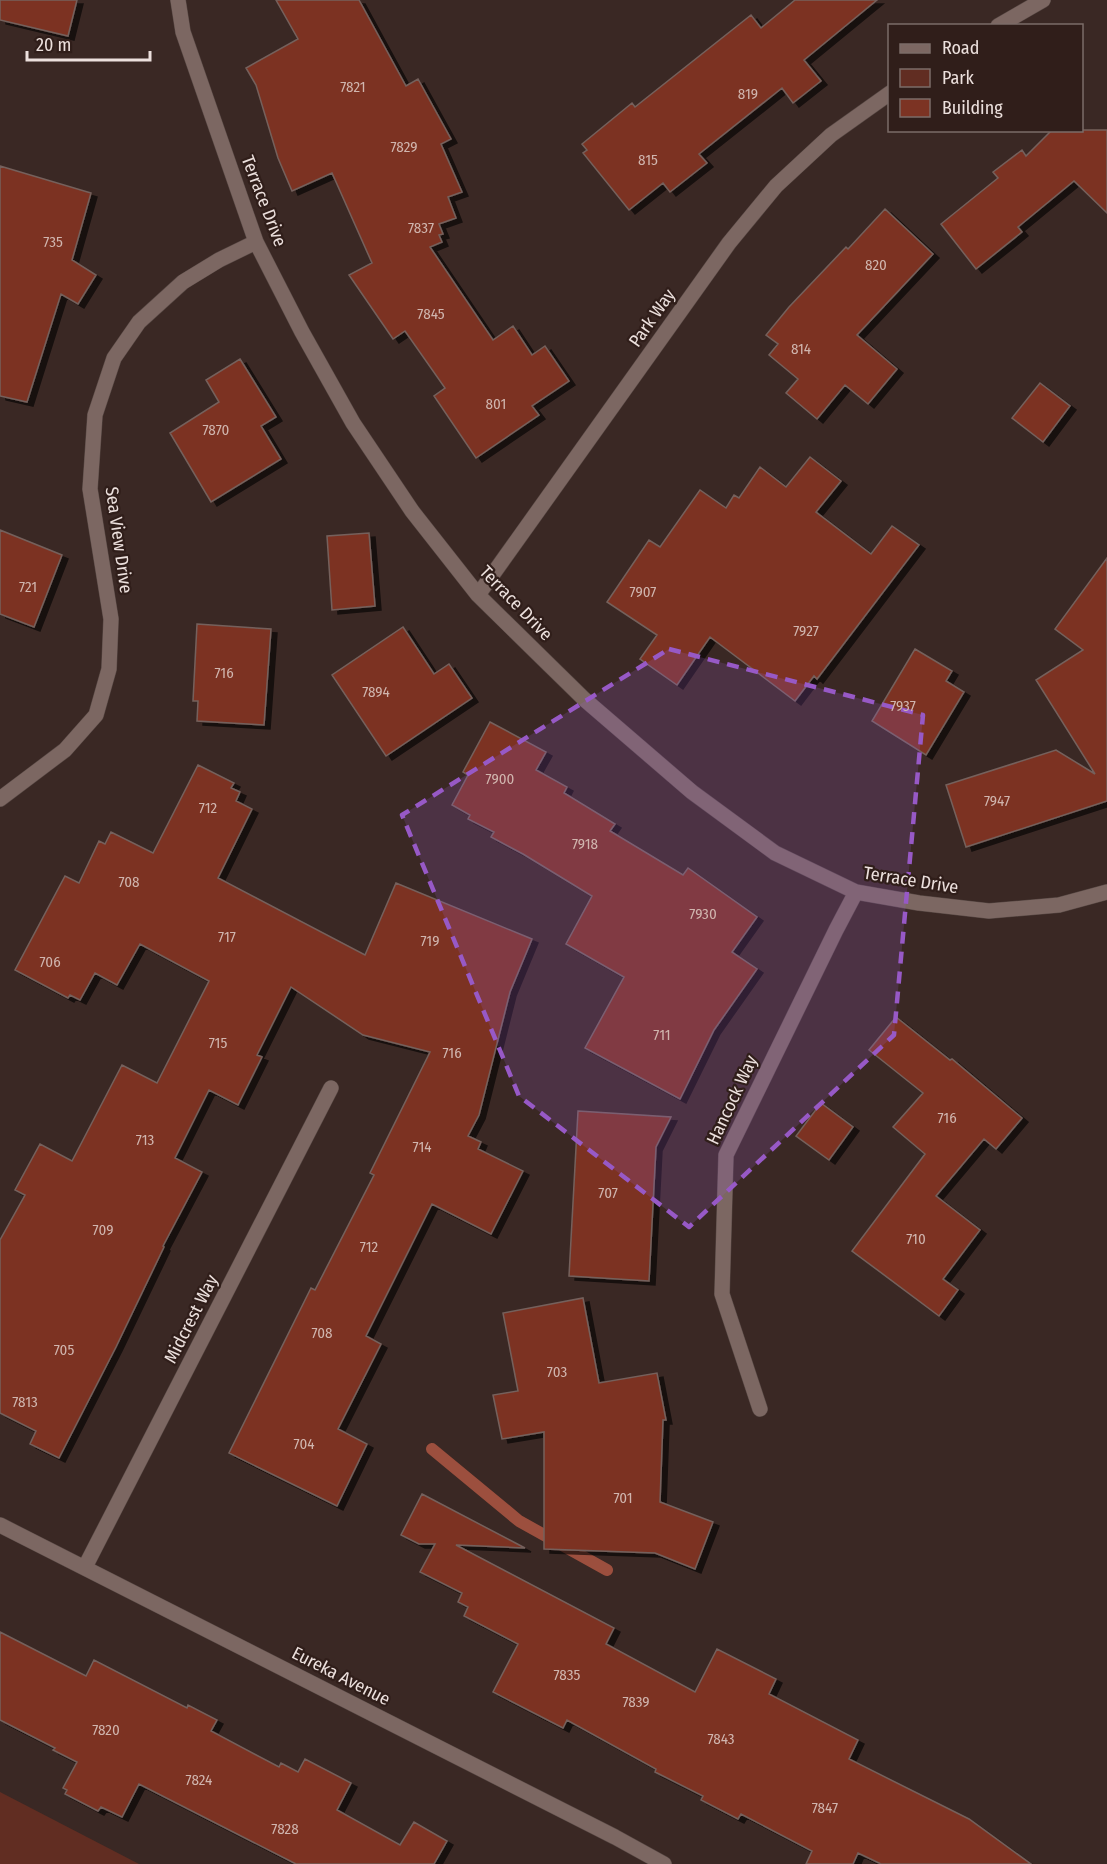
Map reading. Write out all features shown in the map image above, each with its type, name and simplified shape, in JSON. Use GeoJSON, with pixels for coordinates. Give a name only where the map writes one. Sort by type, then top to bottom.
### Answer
{"type":"FeatureCollection","features":[{"type":"Feature","properties":{"kind":"street","name":"Terrace Drive"},"geometry":{"type":"LineString","coordinates":[[178,0],[183,32],[256,242],[302,332],[353,423],[412,511],[478,595],[584,699],[692,792],[775,853],[856,892],[919,903],[990,911],[1059,905],[1107,892]]}},
{"type":"Feature","properties":{"kind":"street"},"geometry":{"type":"LineString","coordinates":[[1001,24],[1043,0]]}},
{"type":"Feature","properties":{"kind":"street","name":"Park Way"},"geometry":{"type":"LineString","coordinates":[[478,595],[729,243],[776,186],[831,135],[888,94]]}},
{"type":"Feature","properties":{"kind":"street","name":"Sea View Drive"},"geometry":{"type":"LineString","coordinates":[[0,799],[65,750],[96,715],[109,669],[111,620],[90,489],[95,415],[114,358],[139,322],[183,282],[219,260],[256,242]]}},
{"type":"Feature","properties":{"kind":"street","name":"Hancock Way"},"geometry":{"type":"LineString","coordinates":[[760,1410],[722,1294],[726,1155],[856,892]]}},
{"type":"Feature","properties":{"kind":"street","name":"Midcrest Way"},"geometry":{"type":"LineString","coordinates":[[85,1567],[331,1088]]}},
{"type":"Feature","properties":{"kind":"street","name":"Eureka Avenue"},"geometry":{"type":"LineString","coordinates":[[0,1525],[664,1864]]}},
{"type":"Feature","properties":{"kind":"highlighted area"},"geometry":{"type":"Polygon","coordinates":[[[669,649],[923,715],[894,1035],[689,1227],[519,1096],[402,815],[669,649]]]}},
{"type":"Feature","properties":{"kind":"green space"},"geometry":{"type":"Polygon","coordinates":[[[0,1792],[139,1864],[0,1864],[0,1792]]]}},
{"type":"Feature","properties":{"kind":"building"},"geometry":{"type":"Polygon","coordinates":[[[0,0],[77,0],[68,36],[0,20],[0,0]]]}},
{"type":"Feature","properties":{"kind":"building"},"geometry":{"type":"Polygon","coordinates":[[[276,0],[359,0],[406,86],[418,79],[451,139],[441,144],[462,192],[448,197],[456,218],[439,224],[443,234],[439,235],[442,242],[430,247],[493,340],[513,326],[532,355],[545,346],[569,381],[532,406],[539,415],[476,458],[434,396],[445,388],[405,331],[393,339],[349,275],[372,263],[332,173],[292,191],[278,158],[256,85],[246,68],[298,39],[276,0]]]}},
{"type":"Feature","properties":{"kind":"building"},"geometry":{"type":"Polygon","coordinates":[[[795,0],[877,0],[804,60],[821,81],[793,103],[782,88],[699,154],[707,163],[670,192],[663,183],[629,210],[583,153],[587,150],[582,144],[632,103],[635,107],[751,15],[761,28],[795,0]]]}},
{"type":"Feature","properties":{"kind":"building"},"geometry":{"type":"Polygon","coordinates":[[[1107,130],[1107,213],[1074,181],[1018,227],[1022,232],[976,269],[941,224],[998,178],[993,172],[1022,150],[1026,156],[1050,132],[1107,130]]]}},
{"type":"Feature","properties":{"kind":"building"},"geometry":{"type":"Polygon","coordinates":[[[0,166],[91,193],[72,260],[96,275],[78,304],[61,294],[27,402],[0,396],[0,166]]]}},
{"type":"Feature","properties":{"kind":"building"},"geometry":{"type":"Polygon","coordinates":[[[885,209],[933,254],[857,335],[897,369],[868,404],[845,385],[817,419],[786,393],[798,379],[769,355],[778,344],[766,335],[789,307],[885,209]]]}},
{"type":"Feature","properties":{"kind":"building"},"geometry":{"type":"Polygon","coordinates":[[[240,359],[276,417],[261,426],[281,459],[211,502],[170,433],[219,402],[206,380],[240,359]]]}},
{"type":"Feature","properties":{"kind":"building"},"geometry":{"type":"Polygon","coordinates":[[[1040,383],[1070,406],[1043,442],[1012,418],[1040,383]]]}},
{"type":"Feature","properties":{"kind":"building"},"geometry":{"type":"Polygon","coordinates":[[[810,457],[841,481],[816,512],[871,554],[892,526],[919,545],[817,679],[814,676],[795,701],[710,637],[677,685],[640,659],[657,635],[607,602],[649,540],[660,547],[700,490],[726,508],[734,495],[739,498],[760,467],[786,487],[810,457]]]}},
{"type":"Feature","properties":{"kind":"building"},"geometry":{"type":"Polygon","coordinates":[[[0,530],[62,555],[34,627],[0,614],[0,530]]]}},
{"type":"Feature","properties":{"kind":"building"},"geometry":{"type":"Polygon","coordinates":[[[369,533],[375,606],[332,610],[327,536],[369,533]]]}},
{"type":"Feature","properties":{"kind":"building"},"geometry":{"type":"Polygon","coordinates":[[[1107,558],[1107,801],[966,847],[946,785],[1056,750],[1095,774],[1036,680],[1083,650],[1055,629],[1107,558]]]}},
{"type":"Feature","properties":{"kind":"building"},"geometry":{"type":"Polygon","coordinates":[[[197,624],[271,629],[264,725],[197,721],[198,701],[193,701],[197,624]]]}},
{"type":"Feature","properties":{"kind":"building"},"geometry":{"type":"Polygon","coordinates":[[[403,627],[434,674],[449,664],[472,698],[386,756],[332,675],[403,627]]]}},
{"type":"Feature","properties":{"kind":"building"},"geometry":{"type":"Polygon","coordinates":[[[915,649],[952,671],[946,681],[964,692],[926,755],[872,721],[915,649]]]}},
{"type":"Feature","properties":{"kind":"building"},"geometry":{"type":"Polygon","coordinates":[[[490,722],[546,752],[536,770],[567,787],[564,793],[615,824],[610,831],[683,875],[688,868],[757,917],[732,952],[757,969],[714,1030],[680,1099],[585,1048],[624,977],[566,944],[592,896],[491,837],[494,832],[468,819],[470,815],[452,805],[468,775],[463,772],[490,722]]]}},
{"type":"Feature","properties":{"kind":"building"},"geometry":{"type":"Polygon","coordinates":[[[198,765],[234,783],[231,788],[240,792],[236,801],[252,809],[218,878],[365,955],[396,883],[532,939],[510,992],[479,1115],[468,1136],[481,1142],[478,1149],[523,1171],[491,1234],[432,1204],[366,1336],[381,1344],[338,1429],[367,1444],[337,1506],[229,1453],[311,1288],[315,1290],[374,1175],[370,1173],[430,1052],[363,1035],[291,987],[257,1055],[262,1057],[238,1105],[209,1090],[175,1158],[202,1172],[59,1458],[30,1444],[36,1431],[0,1413],[0,1240],[25,1195],[15,1190],[40,1144],[72,1161],[122,1065],[157,1083],[209,981],[140,944],[117,985],[95,973],[80,1000],[70,995],[68,998],[15,970],[65,876],[79,883],[99,841],[105,844],[111,832],[153,853],[198,765]]]}},
{"type":"Feature","properties":{"kind":"building"},"geometry":{"type":"Polygon","coordinates":[[[896,1017],[950,1060],[952,1059],[1022,1118],[996,1149],[984,1139],[936,1196],[980,1230],[943,1279],[958,1290],[939,1316],[852,1251],[925,1154],[893,1127],[923,1093],[869,1050],[896,1017]]]}},
{"type":"Feature","properties":{"kind":"building"},"geometry":{"type":"Polygon","coordinates":[[[821,1103],[853,1127],[829,1160],[796,1136],[821,1103]]]}},
{"type":"Feature","properties":{"kind":"building"},"geometry":{"type":"Polygon","coordinates":[[[578,1111],[671,1117],[656,1147],[649,1281],[569,1276],[578,1111]]]}},
{"type":"Feature","properties":{"kind":"building"},"geometry":{"type":"Polygon","coordinates":[[[583,1298],[599,1383],[657,1373],[666,1420],[663,1420],[660,1502],[713,1522],[695,1569],[655,1553],[544,1549],[544,1432],[502,1439],[493,1395],[518,1391],[503,1313],[583,1298]]]}},
{"type":"Feature","properties":{"kind":"building"},"geometry":{"type":"Polygon","coordinates":[[[422,1494],[525,1548],[456,1545],[614,1628],[606,1644],[695,1692],[717,1649],[776,1679],[769,1694],[858,1740],[849,1759],[969,1819],[1031,1864],[881,1864],[858,1853],[853,1864],[806,1864],[812,1851],[741,1814],[738,1819],[701,1800],[703,1796],[655,1772],[656,1769],[567,1720],[563,1728],[493,1692],[518,1644],[464,1616],[468,1607],[458,1602],[462,1593],[420,1572],[435,1544],[419,1544],[401,1535],[422,1494]]]}},
{"type":"Feature","properties":{"kind":"building"},"geometry":{"type":"Polygon","coordinates":[[[0,1632],[86,1676],[94,1660],[187,1708],[188,1705],[217,1720],[211,1731],[279,1767],[281,1763],[298,1772],[305,1759],[351,1783],[337,1810],[400,1845],[414,1822],[447,1841],[434,1864],[296,1864],[139,1784],[122,1817],[101,1807],[98,1811],[65,1794],[67,1790],[63,1788],[77,1762],[0,1720],[0,1632]]]}},
{"type":"Feature","properties":{"kind":"waterway"},"geometry":{"type":"LineString","coordinates":[[432,1449],[519,1521],[607,1570]]}}]}
